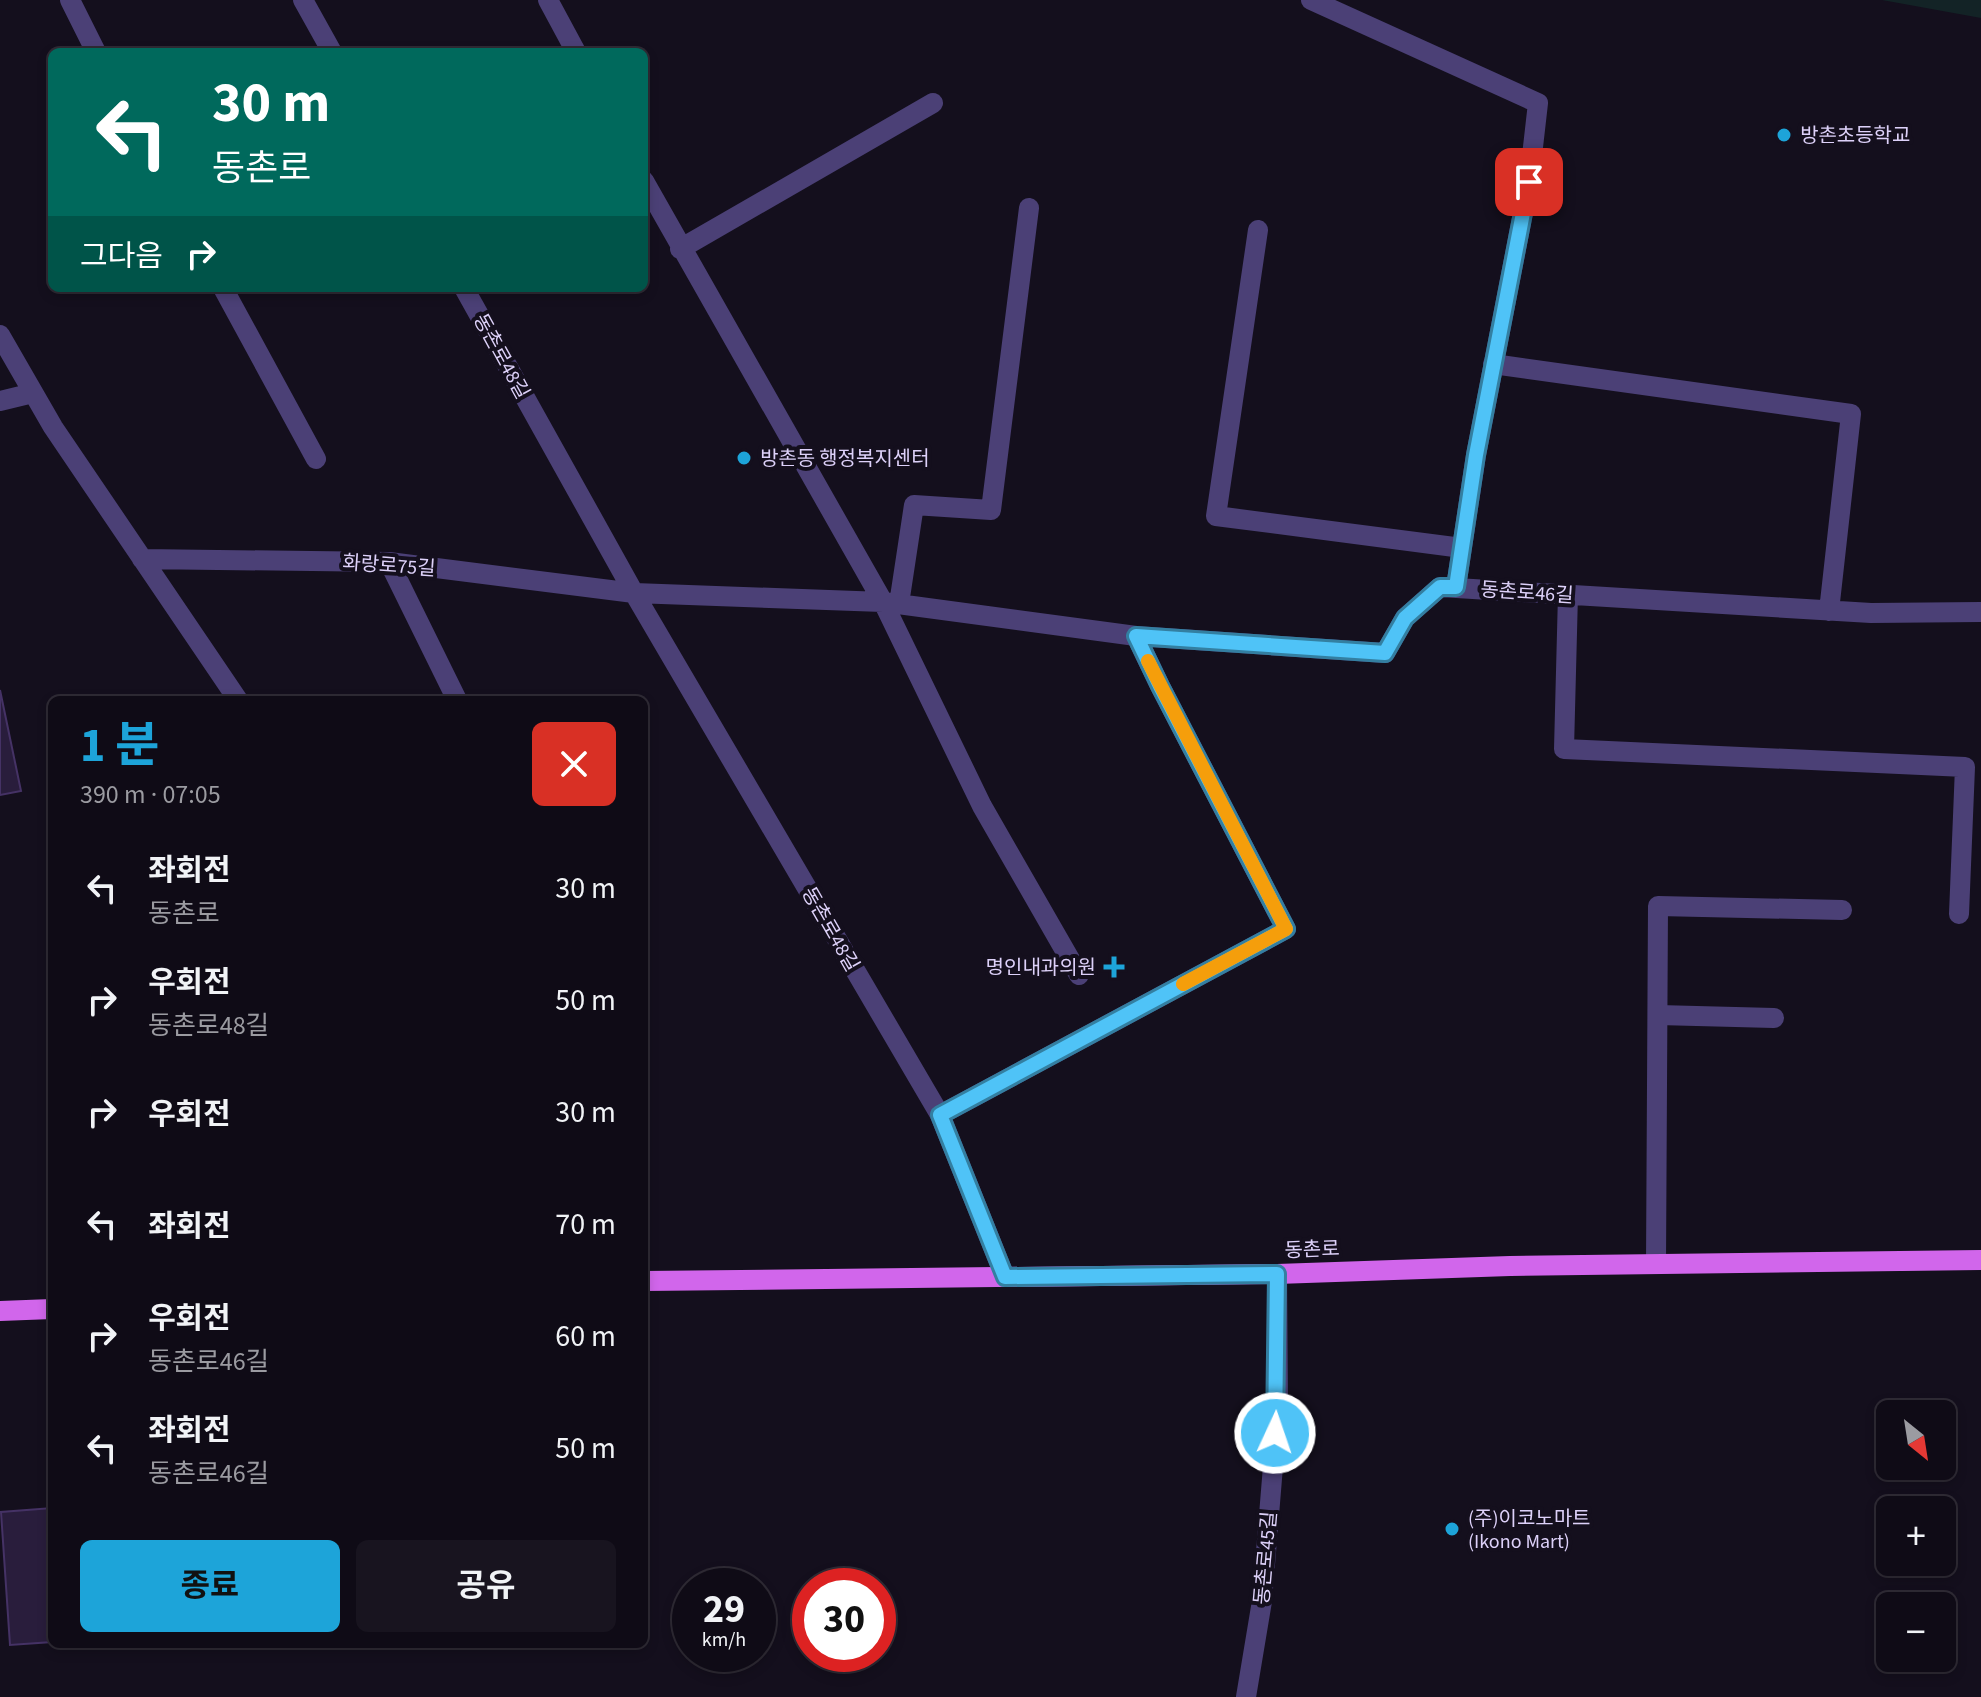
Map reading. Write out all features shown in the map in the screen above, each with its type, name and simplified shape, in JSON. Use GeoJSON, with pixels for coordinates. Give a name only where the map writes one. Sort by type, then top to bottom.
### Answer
{"type":"FeatureCollection","features":[{"type":"Feature","properties":{"kind":"main road","name":"동촌로"},"geometry":{"type":"LineString","coordinates":[[648,1281],[1277,1274],[1510,1266],[1981,1260]]}},
{"type":"Feature","properties":{"kind":"main road"},"geometry":{"type":"LineString","coordinates":[[0,1311],[48,1309]]}},
{"type":"Feature","properties":{"kind":"street"},"geometry":{"type":"LineString","coordinates":[[70,0],[94,48]]}},
{"type":"Feature","properties":{"kind":"street"},"geometry":{"type":"LineString","coordinates":[[303,0],[330,48]]}},
{"type":"Feature","properties":{"kind":"street"},"geometry":{"type":"LineString","coordinates":[[548,0],[574,48]]}},
{"type":"Feature","properties":{"kind":"street"},"geometry":{"type":"LineString","coordinates":[[1311,0],[1538,103],[1529,182],[1493,364],[1456,587]]}},
{"type":"Feature","properties":{"kind":"street"},"geometry":{"type":"LineString","coordinates":[[678,244],[933,103]]}},
{"type":"Feature","properties":{"kind":"street"},"geometry":{"type":"LineString","coordinates":[[648,188],[891,603],[982,806],[1079,975]]}},
{"type":"Feature","properties":{"kind":"street"},"geometry":{"type":"LineString","coordinates":[[891,603],[914,505],[991,510],[1029,208]]}},
{"type":"Feature","properties":{"kind":"street"},"geometry":{"type":"LineString","coordinates":[[1258,230],[1216,516],[1462,548]]}},
{"type":"Feature","properties":{"kind":"street"},"geometry":{"type":"LineString","coordinates":[[225,292],[316,459]]}},
{"type":"Feature","properties":{"kind":"street","name":"동촌로48길"},"geometry":{"type":"LineString","coordinates":[[466,292],[634,593],[940,1115],[1005,1277]]}},
{"type":"Feature","properties":{"kind":"street"},"geometry":{"type":"LineString","coordinates":[[0,335],[53,427],[235,696]]}},
{"type":"Feature","properties":{"kind":"street"},"geometry":{"type":"LineString","coordinates":[[1493,364],[1851,414],[1829,611]]}},
{"type":"Feature","properties":{"kind":"street"},"geometry":{"type":"LineString","coordinates":[[0,401],[33,393]]}},
{"type":"Feature","properties":{"kind":"street","name":"화랑로75길"},"geometry":{"type":"LineString","coordinates":[[142,559],[389,562],[634,593]]}},
{"type":"Feature","properties":{"kind":"street"},"geometry":{"type":"LineString","coordinates":[[389,562],[455,696]]}},
{"type":"Feature","properties":{"kind":"street","name":"동촌로46길"},"geometry":{"type":"LineString","coordinates":[[1136,636],[1385,653],[1405,618],[1440,587],[1829,611],[1981,612]]}},
{"type":"Feature","properties":{"kind":"street"},"geometry":{"type":"LineString","coordinates":[[634,593],[891,603],[1136,636],[1286,929],[940,1115]]}},
{"type":"Feature","properties":{"kind":"street"},"geometry":{"type":"LineString","coordinates":[[1568,594],[1564,749],[1965,767],[1959,914]]}},
{"type":"Feature","properties":{"kind":"street"},"geometry":{"type":"LineString","coordinates":[[1656,1264],[1658,906],[1842,910]]}},
{"type":"Feature","properties":{"kind":"street"},"geometry":{"type":"LineString","coordinates":[[1658,1015],[1774,1018]]}},
{"type":"Feature","properties":{"kind":"street","name":"동촌로45길"},"geometry":{"type":"LineString","coordinates":[[1246,1697],[1262,1601],[1278,1405],[1277,1274]]}},
{"type":"Feature","properties":{"kind":"shaded area"},"geometry":{"type":"Polygon","coordinates":[[[1882,0],[1981,0],[1981,18],[1882,0]]]}},
{"type":"Feature","properties":{"kind":"building"},"geometry":{"type":"Polygon","coordinates":[[[0,690],[21,791],[0,795],[0,690]]]}},
{"type":"Feature","properties":{"kind":"building"},"geometry":{"type":"Polygon","coordinates":[[[48,1508],[48,1642],[10,1645],[1,1512],[48,1508]]]}},
{"type":"Feature","properties":{"kind":"slow traffic"},"geometry":{"type":"LineString","coordinates":[[1148,661],[1286,929],[1183,984]]}},
{"type":"Feature","properties":{"kind":"place","name":"방촌초등학교"},"geometry":{"type":"Point","coordinates":[1784,135]}},
{"type":"Feature","properties":{"kind":"place","name":"방촌동 행정복지센터"},"geometry":{"type":"Point","coordinates":[744,458]}},
{"type":"Feature","properties":{"kind":"place","name":"명인내과의원"},"geometry":{"type":"Point","coordinates":[1114,967]}},
{"type":"Feature","properties":{"kind":"place","name":"(주)이코노마트 (Ikono Mart)"},"geometry":{"type":"Point","coordinates":[1452,1529]}},
{"type":"Feature","properties":{"kind":"route"},"geometry":{"type":"LineString","coordinates":[[1275,1433],[1278,1405],[1277,1274],[1005,1277],[940,1115],[1286,929],[1136,636],[1385,653],[1405,618],[1440,587],[1456,587],[1476,455],[1529,182]]}}]}
